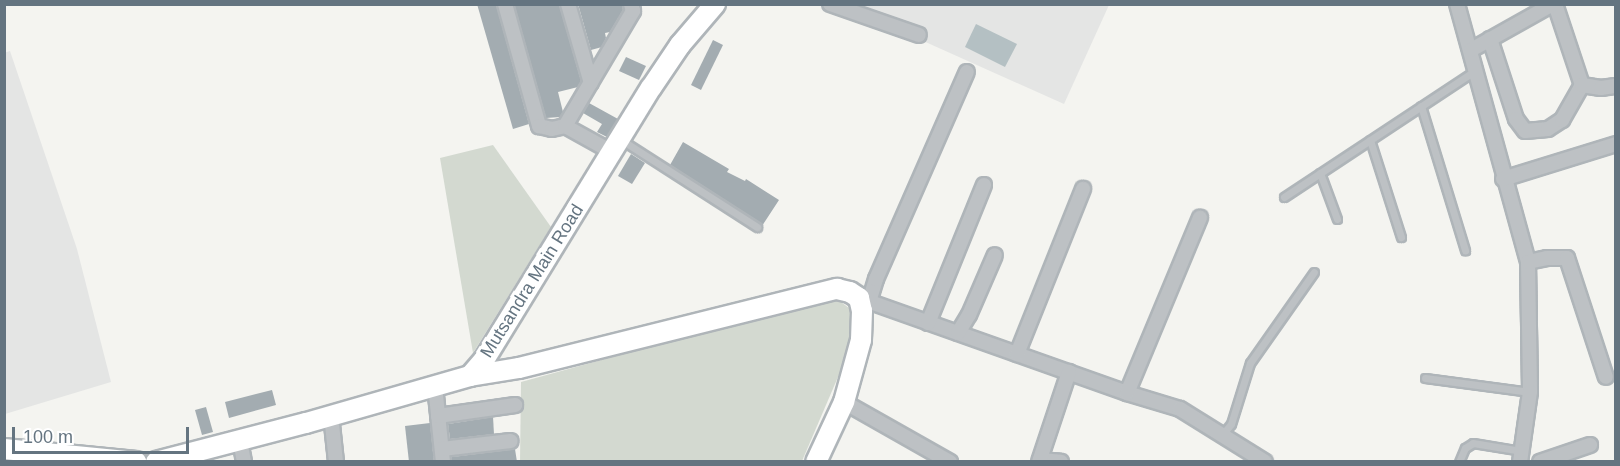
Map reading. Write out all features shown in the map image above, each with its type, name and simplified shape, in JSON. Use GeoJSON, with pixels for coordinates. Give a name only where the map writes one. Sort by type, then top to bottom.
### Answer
{"type":"FeatureCollection","features":[{"type":"Feature","properties":{"kind":"street"},"geometry":{"type":"LineString","coordinates":[[505,4],[539,126],[552,129],[565,126],[616,146]]}},
{"type":"Feature","properties":{"kind":"street"},"geometry":{"type":"LineString","coordinates":[[568,4],[591,82]]}},
{"type":"Feature","properties":{"kind":"street"},"geometry":{"type":"LineString","coordinates":[[565,126],[633,11],[631,4]]}},
{"type":"Feature","properties":{"kind":"street","name":"Mutsandra Main Road"},"geometry":{"type":"LineString","coordinates":[[156,462],[240,441],[470,376],[484,360],[680,45],[715,4]]}},
{"type":"Feature","properties":{"kind":"street"},"geometry":{"type":"LineString","coordinates":[[830,4],[919,35]]}},
{"type":"Feature","properties":{"kind":"street"},"geometry":{"type":"LineString","coordinates":[[1457,4],[1471,50],[1503,179],[1528,262],[1530,392],[1521,456]]}},
{"type":"Feature","properties":{"kind":"street"},"geometry":{"type":"LineString","coordinates":[[1471,50],[1490,39],[1554,4],[1582,86],[1562,120],[1548,129],[1525,130],[1516,119],[1490,39]]}},
{"type":"Feature","properties":{"kind":"street"},"geometry":{"type":"LineString","coordinates":[[816,462],[844,402],[861,340],[864,300],[876,279],[967,72]]}},
{"type":"Feature","properties":{"kind":"street"},"geometry":{"type":"LineString","coordinates":[[1582,86],[1601,88],[1616,86]]}},
{"type":"Feature","properties":{"kind":"street"},"geometry":{"type":"LineString","coordinates":[[1503,179],[1616,144]]}},
{"type":"Feature","properties":{"kind":"street"},"geometry":{"type":"LineString","coordinates":[[928,323],[984,185]]}},
{"type":"Feature","properties":{"kind":"street"},"geometry":{"type":"LineString","coordinates":[[1017,354],[1083,189]]}},
{"type":"Feature","properties":{"kind":"street"},"geometry":{"type":"LineString","coordinates":[[1127,393],[1200,218]]}},
{"type":"Feature","properties":{"kind":"street"},"geometry":{"type":"LineString","coordinates":[[958,333],[969,315],[995,255]]}},
{"type":"Feature","properties":{"kind":"street"},"geometry":{"type":"LineString","coordinates":[[1528,262],[1547,258],[1567,258],[1606,377]]}},
{"type":"Feature","properties":{"kind":"street"},"geometry":{"type":"LineString","coordinates":[[470,376],[519,368],[837,289],[1127,393],[1180,409],[1264,462]]}},
{"type":"Feature","properties":{"kind":"street"},"geometry":{"type":"LineString","coordinates":[[1061,462],[1039,461],[1069,372]]}},
{"type":"Feature","properties":{"kind":"street"},"geometry":{"type":"LineString","coordinates":[[435,386],[442,455],[511,441]]}},
{"type":"Feature","properties":{"kind":"street"},"geometry":{"type":"LineString","coordinates":[[844,402],[951,462]]}},
{"type":"Feature","properties":{"kind":"street"},"geometry":{"type":"LineString","coordinates":[[438,416],[515,405]]}},
{"type":"Feature","properties":{"kind":"street"},"geometry":{"type":"LineString","coordinates":[[331,415],[336,462]]}},
{"type":"Feature","properties":{"kind":"street"},"geometry":{"type":"LineString","coordinates":[[240,441],[244,462]]}},
{"type":"Feature","properties":{"kind":"street"},"geometry":{"type":"LineString","coordinates":[[1540,462],[1590,446]]}},
{"type":"Feature","properties":{"kind":"street"},"geometry":{"type":"LineString","coordinates":[[4,449],[136,462]]}},
{"type":"Feature","properties":{"kind":"lane"},"geometry":{"type":"LineString","coordinates":[[1284,197],[1476,70]]}},
{"type":"Feature","properties":{"kind":"lane"},"geometry":{"type":"LineString","coordinates":[[1420,106],[1465,250]]}},
{"type":"Feature","properties":{"kind":"lane"},"geometry":{"type":"LineString","coordinates":[[1370,140],[1401,237]]}},
{"type":"Feature","properties":{"kind":"lane"},"geometry":{"type":"LineString","coordinates":[[616,146],[757,227]]}},
{"type":"Feature","properties":{"kind":"lane"},"geometry":{"type":"LineString","coordinates":[[1320,173],[1338,219]]}},
{"type":"Feature","properties":{"kind":"lane"},"geometry":{"type":"LineString","coordinates":[[1222,436],[1231,424],[1250,363],[1314,272]]}},
{"type":"Feature","properties":{"kind":"lane"},"geometry":{"type":"LineString","coordinates":[[1425,378],[1530,392]]}},
{"type":"Feature","properties":{"kind":"lane"},"geometry":{"type":"LineString","coordinates":[[1459,462],[1465,448],[1473,443],[1521,456]]}},
{"type":"Feature","properties":{"kind":"shaded area"},"geometry":{"type":"Polygon","coordinates":[[[843,5],[1109,5],[1064,104],[843,5]]]}},
{"type":"Feature","properties":{"kind":"shaded area"},"geometry":{"type":"Polygon","coordinates":[[[976,24],[1017,44],[1005,67],[965,47],[976,24]]]}},
{"type":"Feature","properties":{"kind":"shaded area"},"geometry":{"type":"Polygon","coordinates":[[[10,51],[77,249],[111,382],[5,414],[4,53],[10,51]]]}},
{"type":"Feature","properties":{"kind":"shaded area"},"geometry":{"type":"Polygon","coordinates":[[[493,145],[551,227],[473,353],[440,158],[493,145]]]}},
{"type":"Feature","properties":{"kind":"shaded area"},"geometry":{"type":"Polygon","coordinates":[[[821,300],[841,302],[853,311],[856,335],[802,461],[520,462],[521,382],[821,300]]]}},
{"type":"Feature","properties":{"kind":"building"},"geometry":{"type":"Polygon","coordinates":[[[477,4],[496,4],[529,124],[513,129],[477,4]]]}},
{"type":"Feature","properties":{"kind":"building"},"geometry":{"type":"Polygon","coordinates":[[[514,4],[559,4],[581,81],[578,87],[558,92],[563,112],[560,117],[546,118],[514,4]]]}},
{"type":"Feature","properties":{"kind":"building"},"geometry":{"type":"Polygon","coordinates":[[[578,4],[622,4],[623,10],[610,32],[605,33],[606,38],[602,47],[591,50],[578,4]]]}},
{"type":"Feature","properties":{"kind":"building"},"geometry":{"type":"Polygon","coordinates":[[[713,40],[723,45],[701,90],[691,85],[713,40]]]}},
{"type":"Feature","properties":{"kind":"building"},"geometry":{"type":"Polygon","coordinates":[[[626,57],[646,66],[639,80],[619,71],[626,57]]]}},
{"type":"Feature","properties":{"kind":"building"},"geometry":{"type":"Polygon","coordinates":[[[589,103],[618,119],[607,137],[597,132],[602,124],[583,113],[589,103]]]}},
{"type":"Feature","properties":{"kind":"building"},"geometry":{"type":"Polygon","coordinates":[[[683,142],[729,169],[727,172],[745,181],[746,179],[779,200],[762,226],[670,165],[683,142]]]}},
{"type":"Feature","properties":{"kind":"building"},"geometry":{"type":"Polygon","coordinates":[[[631,154],[645,163],[632,184],[618,176],[631,154]]]}},
{"type":"Feature","properties":{"kind":"building"},"geometry":{"type":"Polygon","coordinates":[[[272,390],[276,405],[229,418],[225,402],[272,390]]]}},
{"type":"Feature","properties":{"kind":"building"},"geometry":{"type":"Polygon","coordinates":[[[206,407],[213,432],[202,435],[195,410],[206,407]]]}},
{"type":"Feature","properties":{"kind":"building"},"geometry":{"type":"Polygon","coordinates":[[[493,417],[494,434],[450,439],[448,424],[493,417]]]}},
{"type":"Feature","properties":{"kind":"building"},"geometry":{"type":"Polygon","coordinates":[[[430,423],[434,462],[409,462],[405,426],[430,423]]]}},
{"type":"Feature","properties":{"kind":"building"},"geometry":{"type":"Polygon","coordinates":[[[515,449],[517,462],[452,462],[452,457],[515,449]]]}}]}
